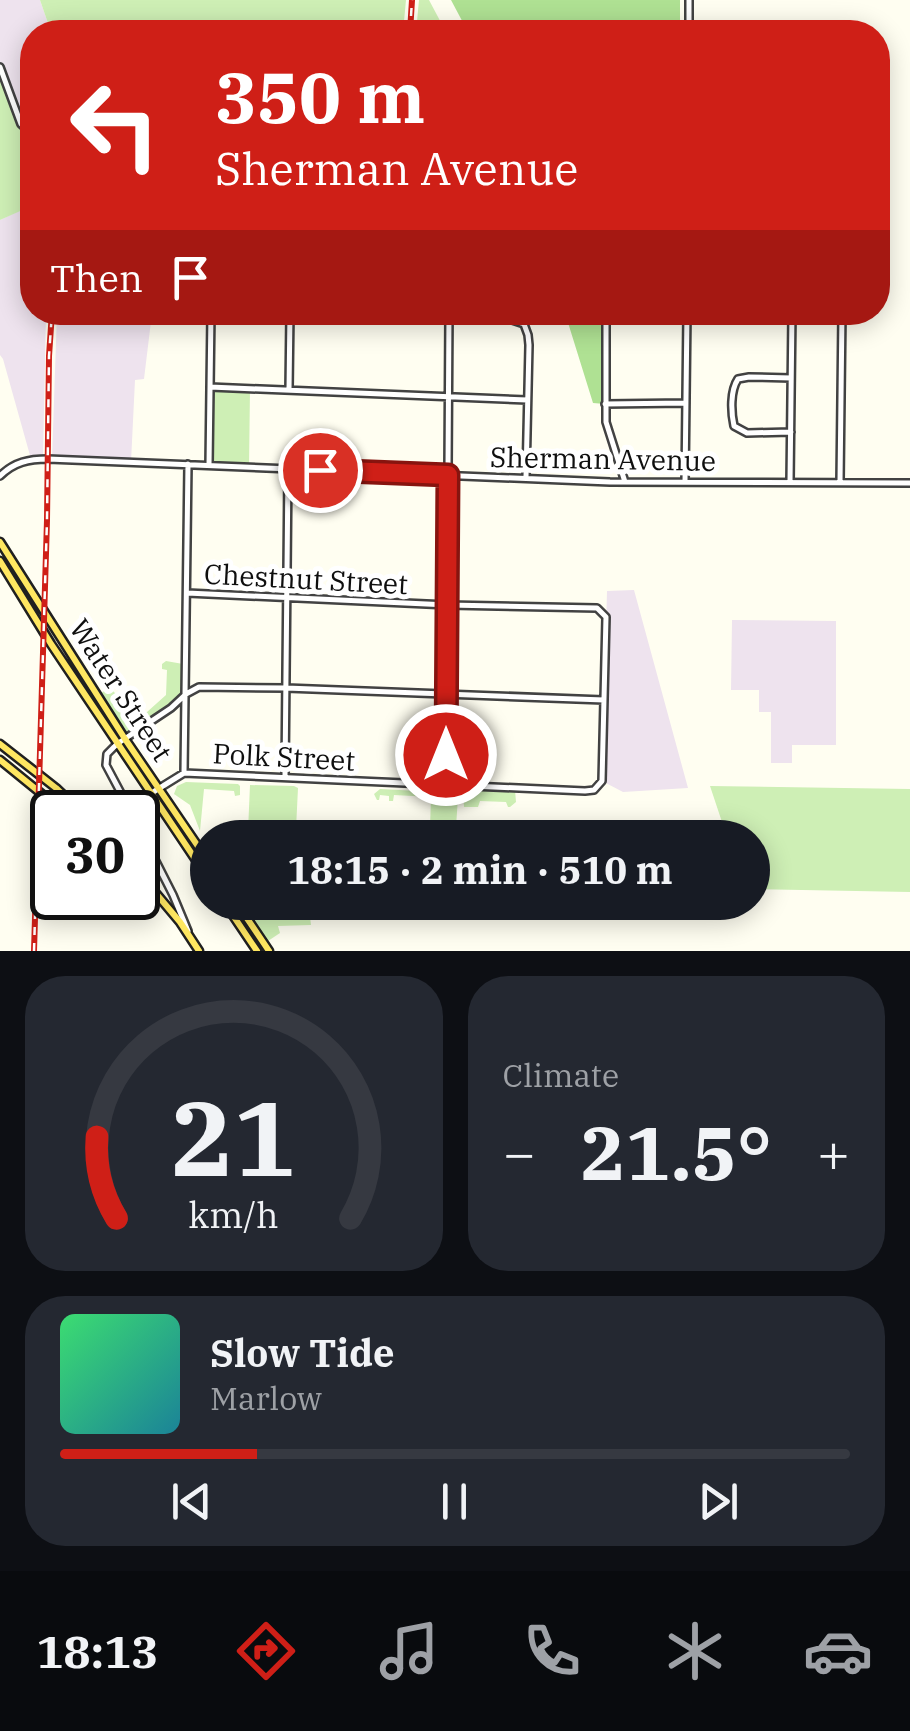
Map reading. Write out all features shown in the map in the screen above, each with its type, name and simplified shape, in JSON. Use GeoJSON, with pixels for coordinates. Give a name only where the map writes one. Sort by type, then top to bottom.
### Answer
{"type":"FeatureCollection","features":[{"type":"Feature","properties":{"kind":"main road","name":"Water Street"},"geometry":{"type":"LineString","coordinates":[[0,542],[190,835]]}},
{"type":"Feature","properties":{"kind":"main road","name":"Water Street"},"geometry":{"type":"LineString","coordinates":[[0,560],[147,790]]}},
{"type":"Feature","properties":{"kind":"main road"},"geometry":{"type":"LineString","coordinates":[[0,744],[56,790]]}},
{"type":"Feature","properties":{"kind":"main road"},"geometry":{"type":"LineString","coordinates":[[0,760],[36,790]]}},
{"type":"Feature","properties":{"kind":"main road","name":"Water Street"},"geometry":{"type":"LineString","coordinates":[[160,808],[190,852]]}},
{"type":"Feature","properties":{"kind":"main road"},"geometry":{"type":"LineString","coordinates":[[160,899],[198,951]]}},
{"type":"Feature","properties":{"kind":"main road"},"geometry":{"type":"LineString","coordinates":[[236,920],[257,951]]}},
{"type":"Feature","properties":{"kind":"main road"},"geometry":{"type":"LineString","coordinates":[[248,920],[269,951]]}},
{"type":"Feature","properties":{"kind":"street"},"geometry":{"type":"LineString","coordinates":[[0,66],[20,121]]}},
{"type":"Feature","properties":{"kind":"street"},"geometry":{"type":"LineString","coordinates":[[209,464],[212,325]]}},
{"type":"Feature","properties":{"kind":"street"},"geometry":{"type":"LineString","coordinates":[[289,390],[290,325]]}},
{"type":"Feature","properties":{"kind":"street"},"geometry":{"type":"LineString","coordinates":[[446,785],[449,325]]}},
{"type":"Feature","properties":{"kind":"street"},"geometry":{"type":"LineString","coordinates":[[524,325],[529,345],[526,478]]}},
{"type":"Feature","properties":{"kind":"street"},"geometry":{"type":"LineString","coordinates":[[606,325],[606,422],[625,482]]}},
{"type":"Feature","properties":{"kind":"street"},"geometry":{"type":"LineString","coordinates":[[685,482],[687,325]]}},
{"type":"Feature","properties":{"kind":"street"},"geometry":{"type":"LineString","coordinates":[[790,482],[792,325]]}},
{"type":"Feature","properties":{"kind":"street"},"geometry":{"type":"LineString","coordinates":[[840,482],[842,325]]}},
{"type":"Feature","properties":{"kind":"street"},"geometry":{"type":"LineString","coordinates":[[791,378],[738,379],[734,386],[733,418],[734,426],[742,432],[791,432]]}},
{"type":"Feature","properties":{"kind":"street"},"geometry":{"type":"LineString","coordinates":[[210,387],[526,400]]}},
{"type":"Feature","properties":{"kind":"street"},"geometry":{"type":"LineString","coordinates":[[605,404],[686,403]]}},
{"type":"Feature","properties":{"kind":"street","name":"Sherman Avenue"},"geometry":{"type":"LineString","coordinates":[[0,476],[16,464],[38,459],[625,482],[910,484]]}},
{"type":"Feature","properties":{"kind":"street"},"geometry":{"type":"LineString","coordinates":[[184,773],[188,464]]}},
{"type":"Feature","properties":{"kind":"street"},"geometry":{"type":"LineString","coordinates":[[285,777],[288,469]]}},
{"type":"Feature","properties":{"kind":"street","name":"Chestnut Street"},"geometry":{"type":"LineString","coordinates":[[187,593],[597,608],[606,618],[604,700]]}},
{"type":"Feature","properties":{"kind":"street"},"geometry":{"type":"LineString","coordinates":[[119,790],[105,762],[107,754],[199,687],[604,700]]}},
{"type":"Feature","properties":{"kind":"street","name":"Polk Street"},"geometry":{"type":"LineString","coordinates":[[155,790],[184,773],[594,790],[602,776],[604,700]]}},
{"type":"Feature","properties":{"kind":"street"},"geometry":{"type":"LineString","coordinates":[[160,870],[190,936]]}},
{"type":"Feature","properties":{"kind":"shaded area"},"geometry":{"type":"Polygon","coordinates":[[[0,0],[40,0],[47,20],[20,20],[19,118],[0,67],[0,0]]]}},
{"type":"Feature","properties":{"kind":"shaded area"},"geometry":{"type":"Polygon","coordinates":[[[20,210],[20,325],[46,325],[43,459],[31,459],[0,355],[0,220],[20,210]]]}},
{"type":"Feature","properties":{"kind":"shaded area"},"geometry":{"type":"Polygon","coordinates":[[[57,325],[151,325],[144,379],[135,380],[131,462],[52,459],[57,325]]]}},
{"type":"Feature","properties":{"kind":"shaded area"},"geometry":{"type":"Polygon","coordinates":[[[634,590],[688,788],[623,792],[602,781],[607,591],[634,590]]]}},
{"type":"Feature","properties":{"kind":"shaded area"},"geometry":{"type":"Polygon","coordinates":[[[732,620],[836,621],[836,745],[792,745],[792,763],[771,763],[771,712],[759,712],[759,690],[731,690],[732,620]]]}},
{"type":"Feature","properties":{"kind":"green space"},"geometry":{"type":"Polygon","coordinates":[[[40,0],[406,0],[404,20],[47,20],[40,0]]]}},
{"type":"Feature","properties":{"kind":"green space"},"geometry":{"type":"Polygon","coordinates":[[[419,0],[429,0],[440,20],[417,20],[419,0]]]}},
{"type":"Feature","properties":{"kind":"green space"},"geometry":{"type":"Polygon","coordinates":[[[451,0],[680,0],[680,20],[462,20],[451,0]]]}},
{"type":"Feature","properties":{"kind":"green space"},"geometry":{"type":"Polygon","coordinates":[[[0,67],[20,118],[20,211],[0,220],[0,67]]]}},
{"type":"Feature","properties":{"kind":"green space"},"geometry":{"type":"Polygon","coordinates":[[[569,325],[606,325],[605,404],[593,403],[569,325]]]}},
{"type":"Feature","properties":{"kind":"green space"},"geometry":{"type":"Polygon","coordinates":[[[210,387],[250,389],[249,467],[209,465],[210,387]]]}},
{"type":"Feature","properties":{"kind":"green space"},"geometry":{"type":"Polygon","coordinates":[[[162,664],[183,664],[182,695],[127,732],[101,693],[113,691],[116,694],[112,697],[125,712],[147,712],[166,695],[167,670],[162,669],[162,664]]]}},
{"type":"Feature","properties":{"kind":"green space"},"geometry":{"type":"Polygon","coordinates":[[[186,782],[238,784],[240,795],[204,789],[201,820],[196,820],[190,805],[174,794],[177,786],[186,782]]]}},
{"type":"Feature","properties":{"kind":"green space"},"geometry":{"type":"Polygon","coordinates":[[[250,785],[298,788],[296,820],[248,820],[250,785]]]}},
{"type":"Feature","properties":{"kind":"green space"},"geometry":{"type":"Polygon","coordinates":[[[710,786],[910,789],[910,892],[770,889],[770,820],[721,820],[710,786]]]}},
{"type":"Feature","properties":{"kind":"green space"},"geometry":{"type":"Polygon","coordinates":[[[380,789],[456,793],[456,820],[430,820],[431,797],[394,795],[393,801],[389,801],[389,796],[380,795],[377,800],[374,794],[380,789]]]}},
{"type":"Feature","properties":{"kind":"green space"},"geometry":{"type":"Polygon","coordinates":[[[515,790],[516,802],[508,807],[506,802],[480,801],[478,807],[464,807],[463,792],[515,790]]]}},
{"type":"Feature","properties":{"kind":"green space"},"geometry":{"type":"Polygon","coordinates":[[[253,920],[310,920],[311,925],[278,926],[280,933],[268,941],[253,920]]]}},
{"type":"Feature","properties":{"kind":"railway"},"geometry":{"type":"LineString","coordinates":[[411,20],[412,0]]}},
{"type":"Feature","properties":{"kind":"railway"},"geometry":{"type":"LineString","coordinates":[[34,951],[51,325]]}},
{"type":"Feature","properties":{"kind":"route"},"geometry":{"type":"LineString","coordinates":[[320,470],[448,475],[446,755]]}}]}
